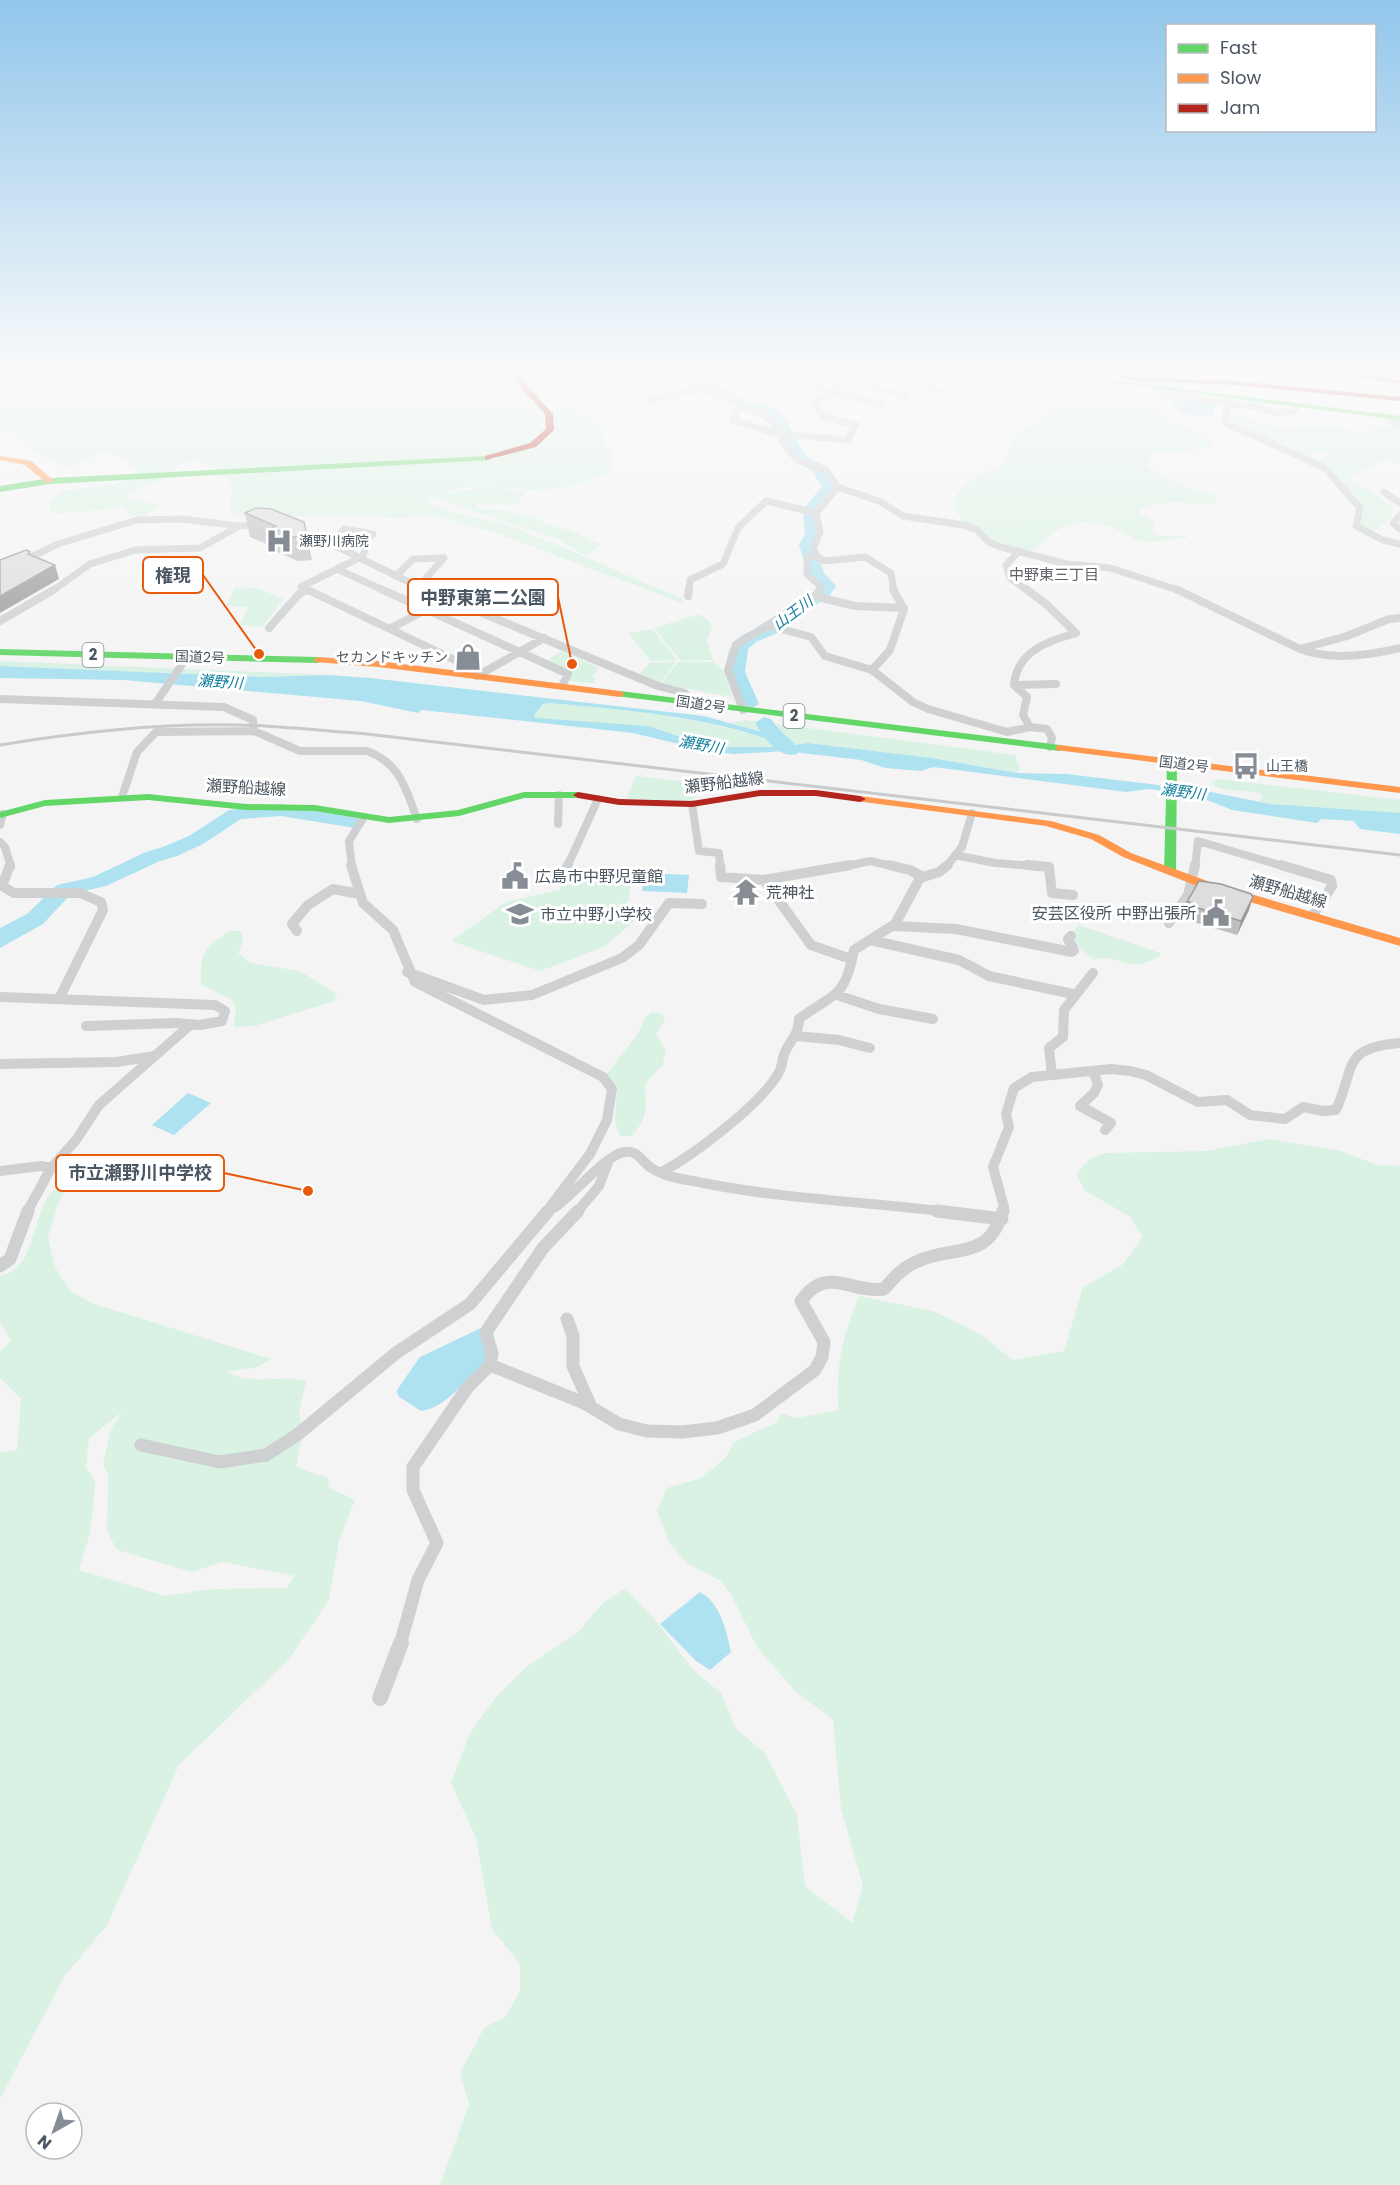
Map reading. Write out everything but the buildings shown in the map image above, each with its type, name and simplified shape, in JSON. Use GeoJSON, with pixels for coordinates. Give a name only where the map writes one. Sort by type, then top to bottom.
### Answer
{"type":"FeatureCollection","features":[{"type":"Feature","properties":{"kind":"main road"},"geometry":{"type":"LineString","coordinates":[[41,471],[50,481]]}},
{"type":"Feature","properties":{"kind":"main road"},"geometry":{"type":"LineString","coordinates":[[0,489],[50,481],[261,471]]}},
{"type":"Feature","properties":{"kind":"main road","name":"国道2号"},"geometry":{"type":"LineString","coordinates":[[0,652],[184,661],[362,663],[479,674],[743,710],[1050,747],[1172,768],[1400,790]]}},
{"type":"Feature","properties":{"kind":"main road"},"geometry":{"type":"LineString","coordinates":[[1170,871],[1172,768]]}},
{"type":"Feature","properties":{"kind":"main road","name":"瀬野船越線"},"geometry":{"type":"LineString","coordinates":[[1,818],[45,803],[122,797],[171,798],[246,807],[298,806],[389,820],[459,813],[524,795],[559,795],[692,804],[752,794],[795,792],[1047,823],[1095,837],[1127,855],[1195,880],[1400,942]]}},
{"type":"Feature","properties":{"kind":"street"},"geometry":{"type":"LineString","coordinates":[[827,471],[838,487],[880,502],[909,518],[977,530],[988,542],[1018,552],[1042,556],[1067,564],[1110,568],[1182,591],[1312,654],[1370,654],[1400,648]]}},
{"type":"Feature","properties":{"kind":"street"},"geometry":{"type":"LineString","coordinates":[[1328,471],[1340,489],[1360,508],[1356,526],[1383,540],[1400,544]]}},
{"type":"Feature","properties":{"kind":"street"},"geometry":{"type":"LineString","coordinates":[[816,513],[838,487]]}},
{"type":"Feature","properties":{"kind":"street"},"geometry":{"type":"LineString","coordinates":[[1384,492],[1400,502]]}},
{"type":"Feature","properties":{"kind":"street"},"geometry":{"type":"LineString","coordinates":[[688,596],[690,580],[723,564],[729,543],[756,507],[766,501],[816,513]]}},
{"type":"Feature","properties":{"kind":"street"},"geometry":{"type":"LineString","coordinates":[[816,513],[820,532],[813,549],[818,557],[825,561],[865,557],[885,567],[893,577],[892,588],[904,608],[903,620],[892,639],[890,650],[874,665],[872,670]]}},
{"type":"Feature","properties":{"kind":"street"},"geometry":{"type":"LineString","coordinates":[[1400,514],[1393,523],[1400,529]]}},
{"type":"Feature","properties":{"kind":"street"},"geometry":{"type":"LineString","coordinates":[[0,572],[58,543],[136,520],[182,519],[239,526],[274,526]]}},
{"type":"Feature","properties":{"kind":"street"},"geometry":{"type":"LineString","coordinates":[[0,621],[64,584],[90,564],[135,550],[200,548],[239,526]]}},
{"type":"Feature","properties":{"kind":"street"},"geometry":{"type":"LineString","coordinates":[[285,527],[332,544],[447,599],[658,686],[685,693],[688,702]]}},
{"type":"Feature","properties":{"kind":"street"},"geometry":{"type":"LineString","coordinates":[[332,544],[344,529],[373,534],[368,538],[363,556],[301,587],[391,628],[479,674],[544,638]]}},
{"type":"Feature","properties":{"kind":"street"},"geometry":{"type":"LineString","coordinates":[[1014,685],[1015,672],[1040,644],[1076,633],[1046,604],[1010,578],[1006,565],[1018,552]]}},
{"type":"Feature","properties":{"kind":"street"},"geometry":{"type":"LineString","coordinates":[[29,557],[43,564]]}},
{"type":"Feature","properties":{"kind":"street"},"geometry":{"type":"LineString","coordinates":[[817,597],[821,587],[807,574],[807,557],[818,557]]}},
{"type":"Feature","properties":{"kind":"street"},"geometry":{"type":"LineString","coordinates":[[397,575],[413,559],[444,558],[420,585]]}},
{"type":"Feature","properties":{"kind":"street"},"geometry":{"type":"LineString","coordinates":[[337,569],[568,674],[562,686]]}},
{"type":"Feature","properties":{"kind":"street"},"geometry":{"type":"LineString","coordinates":[[61,573],[69,578]]}},
{"type":"Feature","properties":{"kind":"street"},"geometry":{"type":"LineString","coordinates":[[269,627],[299,594],[306,590]]}},
{"type":"Feature","properties":{"kind":"street"},"geometry":{"type":"LineString","coordinates":[[743,710],[729,670],[736,645],[748,636],[773,626],[783,613],[817,597],[855,606],[904,608]]}},
{"type":"Feature","properties":{"kind":"street"},"geometry":{"type":"LineString","coordinates":[[391,628],[447,599]]}},
{"type":"Feature","properties":{"kind":"street"},"geometry":{"type":"LineString","coordinates":[[1300,649],[1347,636],[1389,619],[1400,618]]}},
{"type":"Feature","properties":{"kind":"street"},"geometry":{"type":"LineString","coordinates":[[773,626],[811,637],[825,656],[872,670],[913,702],[928,709],[1007,732],[1030,727],[1047,729],[1052,738],[1050,747]]}},
{"type":"Feature","properties":{"kind":"street"},"geometry":{"type":"LineString","coordinates":[[155,704],[184,661]]}},
{"type":"Feature","properties":{"kind":"street"},"geometry":{"type":"LineString","coordinates":[[1014,685],[1056,684]]}},
{"type":"Feature","properties":{"kind":"street"},"geometry":{"type":"LineString","coordinates":[[1014,685],[1027,697],[1023,715],[1030,727]]}},
{"type":"Feature","properties":{"kind":"street"},"geometry":{"type":"LineString","coordinates":[[0,699],[224,707],[253,720],[254,731]]}},
{"type":"Feature","properties":{"kind":"street"},"geometry":{"type":"LineString","coordinates":[[122,797],[134,760],[146,737],[156,732],[254,731],[300,750],[321,753],[367,751],[375,754],[400,774],[417,819]]}},
{"type":"Feature","properties":{"kind":"street"},"geometry":{"type":"LineString","coordinates":[[558,824],[559,795]]}},
{"type":"Feature","properties":{"kind":"street"},"geometry":{"type":"LineString","coordinates":[[566,868],[598,799]]}},
{"type":"Feature","properties":{"kind":"street"},"geometry":{"type":"LineString","coordinates":[[692,804],[699,852],[719,853],[721,877],[764,880],[814,873],[870,861],[910,870],[923,877]]}},
{"type":"Feature","properties":{"kind":"street"},"geometry":{"type":"LineString","coordinates":[[662,1172],[691,1156],[762,1094],[780,1070],[784,1053],[796,1036],[800,1019],[812,1008],[837,995],[850,974],[854,950],[894,926],[923,877],[946,868],[962,847],[972,813]]}},
{"type":"Feature","properties":{"kind":"street"},"geometry":{"type":"LineString","coordinates":[[141,1445],[220,1462],[255,1459],[278,1448],[396,1353],[470,1304],[546,1213],[590,1154],[607,1120],[612,1089],[603,1077],[415,982],[407,972],[406,960],[396,935],[385,921],[365,906],[358,894],[357,881],[348,852],[348,842],[364,817]]}},
{"type":"Feature","properties":{"kind":"street"},"geometry":{"type":"LineString","coordinates":[[1169,923],[1178,914],[1195,880],[1198,841],[1331,880],[1332,886],[1312,915]]}},
{"type":"Feature","properties":{"kind":"street"},"geometry":{"type":"LineString","coordinates":[[0,842],[5,847],[11,868],[1,887],[14,893],[80,893],[101,902],[103,910],[59,999]]}},
{"type":"Feature","properties":{"kind":"street"},"geometry":{"type":"LineString","coordinates":[[955,855],[995,863],[1049,867],[1052,893],[1073,895]]}},
{"type":"Feature","properties":{"kind":"street"},"geometry":{"type":"LineString","coordinates":[[764,880],[812,945],[851,959]]}},
{"type":"Feature","properties":{"kind":"street"},"geometry":{"type":"LineString","coordinates":[[297,931],[292,924],[297,916],[333,889],[358,894]]}},
{"type":"Feature","properties":{"kind":"street"},"geometry":{"type":"LineString","coordinates":[[407,972],[484,1000],[532,995],[622,958],[639,945],[669,903],[702,904]]}},
{"type":"Feature","properties":{"kind":"street"},"geometry":{"type":"LineString","coordinates":[[894,926],[956,929],[1072,952],[1074,950],[1068,939],[1071,936]]}},
{"type":"Feature","properties":{"kind":"street"},"geometry":{"type":"LineString","coordinates":[[870,940],[959,960],[990,976],[1073,994]]}},
{"type":"Feature","properties":{"kind":"street"},"geometry":{"type":"LineString","coordinates":[[1052,1075],[1049,1048],[1063,1037],[1062,1016],[1066,1002],[1080,990],[1093,973]]}},
{"type":"Feature","properties":{"kind":"street"},"geometry":{"type":"LineString","coordinates":[[837,995],[879,1009],[933,1018]]}},
{"type":"Feature","properties":{"kind":"street"},"geometry":{"type":"LineString","coordinates":[[0,997],[215,1005],[225,1011],[222,1021],[189,1026],[166,1023],[86,1026]]}},
{"type":"Feature","properties":{"kind":"street"},"geometry":{"type":"LineString","coordinates":[[0,1266],[10,1259],[28,1210],[51,1168],[76,1140],[99,1106],[189,1026]]}},
{"type":"Feature","properties":{"kind":"street"},"geometry":{"type":"LineString","coordinates":[[796,1036],[840,1040],[870,1048]]}},
{"type":"Feature","properties":{"kind":"street"},"geometry":{"type":"LineString","coordinates":[[490,1365],[521,1381],[591,1407],[618,1424],[638,1430],[675,1431],[720,1428],[746,1420],[803,1382],[820,1365],[825,1348],[822,1331],[804,1311],[801,1302],[811,1288],[829,1281],[877,1290],[884,1289],[900,1271],[918,1261],[978,1246],[997,1232],[1004,1207],[993,1167],[1009,1127],[1006,1114],[1014,1088],[1032,1077],[1093,1071],[1130,1071],[1146,1075],[1198,1102],[1227,1100],[1250,1115],[1285,1119],[1303,1107],[1323,1111],[1336,1110],[1346,1088],[1350,1064],[1356,1054],[1375,1045],[1400,1043]]}},
{"type":"Feature","properties":{"kind":"street"},"geometry":{"type":"LineString","coordinates":[[0,1064],[41,1062],[88,1065],[130,1062],[159,1055]]}},
{"type":"Feature","properties":{"kind":"street"},"geometry":{"type":"LineString","coordinates":[[1093,1071],[1098,1085],[1094,1093],[1080,1106],[1111,1123],[1105,1130]]}},
{"type":"Feature","properties":{"kind":"street"},"geometry":{"type":"LineString","coordinates":[[546,1213],[571,1197],[620,1152],[633,1152],[640,1155],[650,1167],[662,1172],[730,1188],[858,1201],[1002,1220]]}},
{"type":"Feature","properties":{"kind":"street"},"geometry":{"type":"LineString","coordinates":[[380,1698],[407,1627],[408,1610],[418,1580],[437,1543],[413,1490],[413,1467],[419,1455],[467,1388],[490,1365],[492,1353],[486,1333],[490,1326],[543,1248],[589,1201],[607,1170],[609,1160]]}},
{"type":"Feature","properties":{"kind":"street"},"geometry":{"type":"LineString","coordinates":[[0,1171],[41,1166],[51,1168]]}},
{"type":"Feature","properties":{"kind":"street"},"geometry":{"type":"LineString","coordinates":[[567,1319],[574,1331],[574,1371],[590,1399],[591,1407]]}},
{"type":"Feature","properties":{"kind":"green space"},"geometry":{"type":"Polygon","coordinates":[[[137,471],[170,471],[161,480],[128,493],[128,498],[160,506],[143,517],[129,514],[123,508],[55,514],[50,510],[50,500],[63,491],[112,485],[134,477],[137,471]]]}},
{"type":"Feature","properties":{"kind":"green space"},"geometry":{"type":"Polygon","coordinates":[[[221,471],[611,471],[562,488],[544,490],[484,487],[455,489],[426,501],[446,510],[499,523],[531,534],[683,598],[682,603],[491,531],[427,514],[398,519],[375,515],[246,518],[230,513],[232,486],[221,471]]]}},
{"type":"Feature","properties":{"kind":"green space"},"geometry":{"type":"Polygon","coordinates":[[[1154,471],[1180,484],[1214,495],[1218,502],[1169,503],[1140,510],[1140,514],[1151,519],[1156,526],[1151,531],[1159,536],[1188,536],[1186,538],[1140,541],[1096,523],[1075,523],[1061,528],[1035,548],[1018,551],[1000,547],[970,527],[957,512],[955,502],[963,486],[980,475],[990,472],[1154,471]]]}},
{"type":"Feature","properties":{"kind":"green space"},"geometry":{"type":"Polygon","coordinates":[[[1328,471],[1361,471],[1349,477],[1350,480],[1390,505],[1393,509],[1391,519],[1373,532],[1358,525],[1361,506],[1328,471]]]}},
{"type":"Feature","properties":{"kind":"green space"},"geometry":{"type":"Polygon","coordinates":[[[488,487],[524,492],[518,505],[476,504],[479,509],[508,511],[540,519],[545,524],[569,530],[602,544],[589,554],[581,553],[558,539],[434,498],[441,494],[488,487]]]}},
{"type":"Feature","properties":{"kind":"green space"},"geometry":{"type":"Polygon","coordinates":[[[235,587],[258,588],[284,599],[262,627],[240,625],[248,607],[226,606],[235,587]]]}},
{"type":"Feature","properties":{"kind":"green space"},"geometry":{"type":"Polygon","coordinates":[[[699,614],[708,620],[712,627],[707,640],[713,660],[681,661],[654,628],[699,614]]]}},
{"type":"Feature","properties":{"kind":"green space"},"geometry":{"type":"Polygon","coordinates":[[[652,629],[677,660],[651,661],[628,633],[652,629]]]}},
{"type":"Feature","properties":{"kind":"green space"},"geometry":{"type":"Polygon","coordinates":[[[562,651],[599,668],[592,677],[595,678],[593,683],[569,681],[546,661],[562,651]]]}},
{"type":"Feature","properties":{"kind":"green space"},"geometry":{"type":"Polygon","coordinates":[[[0,661],[329,675],[261,677],[0,666],[0,661]]]}},
{"type":"Feature","properties":{"kind":"green space"},"geometry":{"type":"Polygon","coordinates":[[[678,662],[713,662],[724,671],[732,697],[661,684],[678,662]]]}},
{"type":"Feature","properties":{"kind":"green space"},"geometry":{"type":"Polygon","coordinates":[[[649,663],[675,663],[660,683],[638,676],[649,663]]]}},
{"type":"Feature","properties":{"kind":"green space"},"geometry":{"type":"Polygon","coordinates":[[[543,704],[648,713],[697,721],[766,738],[784,747],[723,747],[692,741],[649,726],[536,719],[534,715],[543,704]]]}},
{"type":"Feature","properties":{"kind":"green space"},"geometry":{"type":"Polygon","coordinates":[[[746,720],[1015,755],[1020,770],[1017,773],[932,758],[808,743],[795,745],[730,723],[746,720]]]}},
{"type":"Feature","properties":{"kind":"green space"},"geometry":{"type":"Polygon","coordinates":[[[636,776],[714,785],[714,787],[693,791],[696,797],[688,801],[626,799],[636,776]]]}},
{"type":"Feature","properties":{"kind":"green space"},"geometry":{"type":"Polygon","coordinates":[[[1217,779],[1400,800],[1400,813],[1338,811],[1259,803],[1263,795],[1217,787],[1211,783],[1217,779]]]}},
{"type":"Feature","properties":{"kind":"green space"},"geometry":{"type":"Polygon","coordinates":[[[632,875],[628,904],[645,911],[606,946],[540,971],[451,941],[506,902],[560,890],[564,880],[632,875]]]}},
{"type":"Feature","properties":{"kind":"green space"},"geometry":{"type":"Polygon","coordinates":[[[1079,925],[1160,953],[1160,956],[1139,964],[1109,958],[1094,960],[1078,946],[1072,933],[1079,925]]]}},
{"type":"Feature","properties":{"kind":"green space"},"geometry":{"type":"Polygon","coordinates":[[[231,931],[241,931],[243,941],[238,953],[250,963],[300,971],[337,994],[334,1001],[255,1026],[233,1027],[236,1013],[233,1001],[201,984],[201,965],[209,946],[231,931]]]}},
{"type":"Feature","properties":{"kind":"green space"},"geometry":{"type":"Polygon","coordinates":[[[652,1012],[662,1014],[665,1021],[656,1034],[666,1051],[662,1067],[653,1074],[645,1086],[646,1103],[641,1123],[632,1136],[620,1136],[615,1122],[617,1087],[606,1075],[638,1033],[646,1017],[652,1012]]]}},
{"type":"Feature","properties":{"kind":"green space"},"geometry":{"type":"Polygon","coordinates":[[[1269,1139],[1341,1151],[1377,1165],[1400,1166],[1400,2185],[440,2185],[469,2104],[460,2073],[484,2028],[506,2016],[520,1991],[520,1964],[492,1929],[476,1838],[451,1783],[469,1735],[495,1698],[526,1667],[578,1632],[602,1604],[625,1588],[657,1622],[692,1669],[722,1694],[736,1729],[765,1753],[797,1815],[805,1886],[852,1923],[863,1886],[841,1808],[833,1720],[794,1690],[757,1647],[733,1598],[721,1581],[688,1564],[670,1544],[657,1511],[667,1488],[702,1478],[726,1457],[734,1442],[777,1422],[781,1413],[797,1418],[838,1410],[841,1352],[859,1296],[933,1311],[978,1333],[1013,1360],[1064,1351],[1083,1287],[1121,1266],[1143,1237],[1129,1216],[1084,1190],[1077,1174],[1088,1160],[1105,1153],[1207,1151],[1269,1139]]]}},
{"type":"Feature","properties":{"kind":"green space"},"geometry":{"type":"Polygon","coordinates":[[[71,1178],[58,1204],[48,1237],[55,1267],[70,1291],[91,1303],[271,1359],[255,1368],[227,1371],[236,1376],[306,1381],[299,1411],[303,1434],[296,1467],[328,1478],[329,1488],[355,1500],[339,1541],[329,1600],[289,1659],[179,1765],[107,1925],[64,1977],[0,2099],[0,1452],[17,1450],[21,1399],[0,1378],[0,1352],[11,1340],[0,1322],[0,1276],[11,1272],[19,1265],[30,1245],[46,1199],[71,1178]],[[122,1412],[89,1438],[86,1468],[95,1481],[94,1498],[90,1533],[79,1570],[165,1596],[212,1589],[286,1588],[295,1576],[222,1562],[192,1572],[117,1550],[107,1531],[108,1475],[103,1464],[111,1429],[122,1412]]]}},
{"type":"Feature","properties":{"kind":"water","name":"瀬野川"},"geometry":{"type":"Polygon","coordinates":[[[0,666],[261,677],[329,675],[370,678],[704,716],[776,736],[795,745],[808,743],[932,758],[1017,773],[1066,774],[1201,790],[1270,804],[1400,813],[1400,834],[1360,829],[1354,821],[1321,819],[1317,823],[1232,810],[1195,795],[1149,789],[1126,792],[933,767],[921,771],[885,768],[861,760],[785,751],[735,754],[712,752],[633,733],[422,710],[418,713],[361,701],[124,680],[0,678],[0,666]],[[543,704],[534,715],[536,718],[649,726],[692,741],[723,747],[783,747],[760,736],[697,721],[648,713],[543,704]]]}},
{"type":"Feature","properties":{"kind":"water"},"geometry":{"type":"Polygon","coordinates":[[[645,873],[689,875],[687,893],[642,891],[645,873]]]}},
{"type":"Feature","properties":{"kind":"water"},"geometry":{"type":"Polygon","coordinates":[[[188,1093],[211,1103],[174,1135],[152,1125],[188,1093]]]}},
{"type":"Feature","properties":{"kind":"water"},"geometry":{"type":"Polygon","coordinates":[[[481,1328],[487,1363],[448,1398],[440,1404],[421,1411],[398,1396],[397,1390],[420,1357],[481,1328]]]}},
{"type":"Feature","properties":{"kind":"water"},"geometry":{"type":"Polygon","coordinates":[[[700,1592],[718,1610],[731,1652],[710,1670],[696,1661],[660,1624],[700,1592]]]}},
{"type":"Feature","properties":{"kind":"waterway","name":"山王川"},"geometry":{"type":"LineString","coordinates":[[750,704],[736,672],[735,663],[740,647],[750,638],[776,627],[794,610],[822,594],[828,586],[816,575],[807,545],[813,534],[811,510],[820,502],[829,486],[819,471]]}},
{"type":"Feature","properties":{"kind":"waterway","name":"山王川"},"geometry":{"type":"LineString","coordinates":[[764,723],[772,736],[790,750]]}},
{"type":"Feature","properties":{"kind":"waterway"},"geometry":{"type":"LineString","coordinates":[[0,941],[6,934],[35,919],[64,889],[99,882],[153,856],[170,852],[196,840],[236,814],[281,810],[355,822]]}},
{"type":"Feature","properties":{"kind":"railway"},"geometry":{"type":"LineString","coordinates":[[0,745],[89,732],[148,727],[270,726],[367,734],[1400,855]]}},
{"type":"Feature","properties":{"kind":"traffic: fast"},"geometry":{"type":"LineString","coordinates":[[0,489],[50,481],[241,471]]}},
{"type":"Feature","properties":{"kind":"traffic: fast"},"geometry":{"type":"LineString","coordinates":[[0,652],[318,660]]}},
{"type":"Feature","properties":{"kind":"traffic: fast"},"geometry":{"type":"LineString","coordinates":[[620,694],[1060,748]]}},
{"type":"Feature","properties":{"kind":"traffic: fast"},"geometry":{"type":"LineString","coordinates":[[1170,871],[1172,762]]}},
{"type":"Feature","properties":{"kind":"traffic: fast"},"geometry":{"type":"LineString","coordinates":[[0,815],[45,803],[148,797],[246,807],[315,808],[389,820],[459,813],[524,795],[578,795]]}},
{"type":"Feature","properties":{"kind":"traffic: slow"},"geometry":{"type":"LineString","coordinates":[[38,471],[50,481]]}},
{"type":"Feature","properties":{"kind":"traffic: slow"},"geometry":{"type":"LineString","coordinates":[[318,660],[378,664],[620,694]]}},
{"type":"Feature","properties":{"kind":"traffic: slow"},"geometry":{"type":"LineString","coordinates":[[1060,748],[1400,790]]}},
{"type":"Feature","properties":{"kind":"traffic: slow"},"geometry":{"type":"LineString","coordinates":[[860,799],[1047,823],[1095,837],[1127,855],[1206,885],[1400,942]]}},
{"type":"Feature","properties":{"kind":"traffic: jam"},"geometry":{"type":"LineString","coordinates":[[578,795],[619,802],[692,804],[760,793],[816,793],[860,799]]}},
{"type":"Feature","properties":{"kind":"place","name":"瀬野川病院"},"geometry":{"type":"Point","coordinates":[279,541]}},
{"type":"Feature","properties":{"kind":"place","name":"権現"},"geometry":{"type":"Point","coordinates":[259,654]}},
{"type":"Feature","properties":{"kind":"place","name":"セカンドキッチン"},"geometry":{"type":"Point","coordinates":[468,657]}},
{"type":"Feature","properties":{"kind":"place","name":"中野東第二公園"},"geometry":{"type":"Point","coordinates":[572,664]}},
{"type":"Feature","properties":{"kind":"place","name":"山王橋"},"geometry":{"type":"Point","coordinates":[1246,766]}},
{"type":"Feature","properties":{"kind":"place","name":"広島市中野児童館"},"geometry":{"type":"Point","coordinates":[515,876]}},
{"type":"Feature","properties":{"kind":"place","name":"荒神社"},"geometry":{"type":"Point","coordinates":[746,892]}},
{"type":"Feature","properties":{"kind":"place","name":"安芸区役所 中野出張所"},"geometry":{"type":"Point","coordinates":[1216,913]}},
{"type":"Feature","properties":{"kind":"place","name":"市立中野小学校"},"geometry":{"type":"Point","coordinates":[520,914]}},
{"type":"Feature","properties":{"kind":"place","name":"市立瀬野川中学校"},"geometry":{"type":"Point","coordinates":[308,1191]}},
{"type":"Feature","properties":{"kind":"district","name":"中野東三丁目"},"geometry":{"type":"Point","coordinates":[1054,575]}}]}
